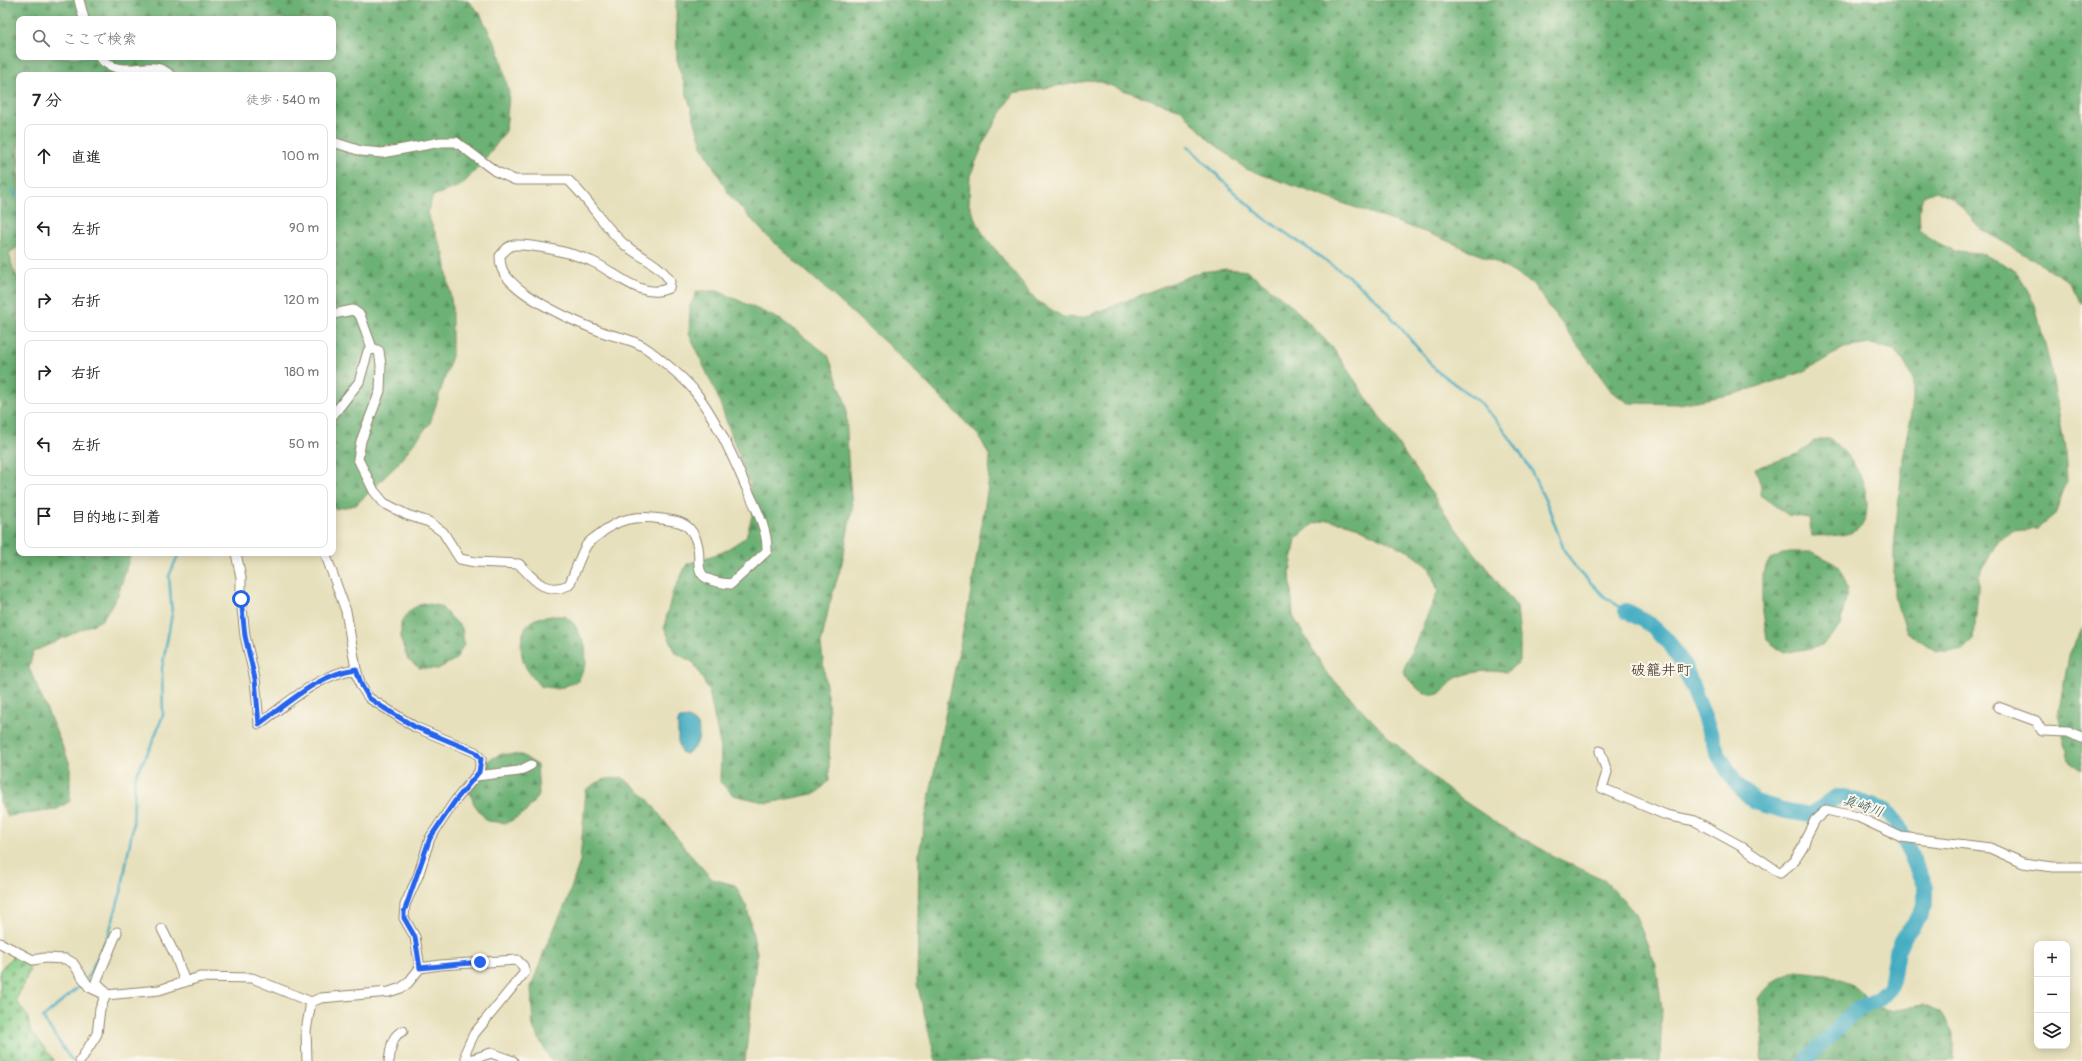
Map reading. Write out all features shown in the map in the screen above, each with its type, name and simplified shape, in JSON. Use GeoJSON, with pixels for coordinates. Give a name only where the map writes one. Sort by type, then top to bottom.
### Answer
{"type":"FeatureCollection","features":[{"type":"Feature","properties":{"kind":"street"},"geometry":{"type":"LineString","coordinates":[[79,0],[83,16]]}},
{"type":"Feature","properties":{"kind":"street"},"geometry":{"type":"LineString","coordinates":[[104,60],[116,68],[132,70],[151,67],[160,68],[166,72]]}},
{"type":"Feature","properties":{"kind":"street"},"geometry":{"type":"LineString","coordinates":[[336,143],[361,151],[382,153],[441,142],[456,142],[494,171],[515,180],[568,180],[579,190],[624,244],[665,272],[670,281],[668,288],[653,292],[621,280],[593,262],[561,251],[514,245],[505,249],[500,256],[504,273],[518,286],[545,306],[599,330],[634,340],[649,350],[692,388],[717,428],[735,462],[768,542],[767,551],[731,584],[722,583],[703,577],[699,571],[697,547],[692,532],[681,522],[631,517],[618,522],[586,544],[569,586],[560,589],[546,588],[535,581],[519,564],[475,562],[460,559],[443,532],[434,525],[407,515],[384,503],[374,491],[358,458],[361,441],[380,391],[381,365],[379,351],[372,348],[360,315],[353,310],[336,313]]}},
{"type":"Feature","properties":{"kind":"street"},"geometry":{"type":"LineString","coordinates":[[336,411],[359,382],[368,351],[372,348]]}},
{"type":"Feature","properties":{"kind":"street"},"geometry":{"type":"LineString","coordinates":[[237,556],[241,578],[241,599],[245,636],[255,679],[259,724],[300,694],[339,672],[356,669]]}},
{"type":"Feature","properties":{"kind":"street"},"geometry":{"type":"LineString","coordinates":[[325,556],[346,611],[356,669],[362,686],[369,698],[415,727],[475,752],[481,759],[479,772],[455,801],[430,838],[418,876],[405,905],[404,918],[415,937],[420,968]]}},
{"type":"Feature","properties":{"kind":"street"},"geometry":{"type":"LineString","coordinates":[[1998,707],[2036,721],[2042,731],[2068,732],[2082,738]]}},
{"type":"Feature","properties":{"kind":"street"},"geometry":{"type":"LineString","coordinates":[[1600,751],[1607,772],[1602,788],[1666,815],[1695,821],[1739,845],[1780,874],[1794,861],[1803,847],[1806,837],[1815,820],[1826,810],[1858,817],[1901,837],[1990,848],[2023,863],[2053,867],[2082,867]]}},
{"type":"Feature","properties":{"kind":"street"},"geometry":{"type":"LineString","coordinates":[[476,776],[519,771],[531,765]]}},
{"type":"Feature","properties":{"kind":"street"},"geometry":{"type":"LineString","coordinates":[[162,929],[176,957],[185,982]]}},
{"type":"Feature","properties":{"kind":"street"},"geometry":{"type":"LineString","coordinates":[[81,1060],[97,1034],[104,990],[96,982],[117,932]]}},
{"type":"Feature","properties":{"kind":"street"},"geometry":{"type":"LineString","coordinates":[[0,943],[34,960],[45,958],[66,959],[73,963],[86,983],[104,994],[159,990],[200,977],[252,978],[311,1002],[322,998],[389,992],[401,988],[420,968],[440,965],[517,960],[524,966],[525,972],[474,1034],[466,1051],[467,1061],[491,1053],[514,1061]]}},
{"type":"Feature","properties":{"kind":"street"},"geometry":{"type":"LineString","coordinates":[[307,1061],[306,1031],[311,1002]]}},
{"type":"Feature","properties":{"kind":"street"},"geometry":{"type":"LineString","coordinates":[[389,1061],[394,1038],[398,1033],[403,1031]]}},
{"type":"Feature","properties":{"kind":"green space"},"geometry":{"type":"Polygon","coordinates":[[[0,0],[467,0],[479,12],[499,51],[509,93],[506,131],[485,160],[462,185],[433,196],[427,213],[444,254],[452,306],[452,356],[430,423],[395,467],[356,505],[336,509],[336,72],[16,72],[16,248],[9,253],[16,274],[16,556],[130,556],[118,595],[102,620],[33,652],[29,668],[70,764],[70,801],[56,810],[8,816],[0,802],[0,0]]]}},
{"type":"Feature","properties":{"kind":"green space"},"geometry":{"type":"Polygon","coordinates":[[[676,0],[2082,0],[2082,305],[2070,282],[1980,228],[1954,199],[1936,191],[1923,196],[1919,210],[1920,229],[1930,239],[1955,251],[1980,253],[2003,263],[2018,274],[2035,305],[2050,365],[2065,448],[2067,481],[2055,514],[2037,529],[2014,531],[1997,542],[1979,576],[1974,640],[1963,651],[1936,651],[1907,632],[1894,595],[1894,547],[1903,458],[1913,401],[1913,379],[1904,362],[1894,350],[1871,344],[1844,348],[1803,372],[1738,393],[1680,404],[1629,403],[1612,392],[1532,283],[1492,260],[1436,236],[1246,169],[1208,139],[1181,110],[1094,80],[1013,93],[986,138],[970,176],[969,205],[983,234],[1036,300],[1063,317],[1082,318],[1200,272],[1227,269],[1248,271],[1290,304],[1332,347],[1456,529],[1517,607],[1520,638],[1520,661],[1507,672],[1494,671],[1470,673],[1458,677],[1453,680],[1442,692],[1436,695],[1430,695],[1419,690],[1403,671],[1438,591],[1429,567],[1410,552],[1350,524],[1327,520],[1313,524],[1296,539],[1290,572],[1293,616],[1326,672],[1387,736],[1446,789],[1498,824],[1557,858],[1603,879],[1634,912],[1656,965],[1662,1009],[1660,1061],[936,1061],[917,984],[919,853],[941,735],[969,603],[988,486],[990,457],[979,436],[898,354],[766,235],[730,196],[702,146],[677,60],[676,0]]]}},
{"type":"Feature","properties":{"kind":"green space"},"geometry":{"type":"Polygon","coordinates":[[[697,291],[718,291],[781,320],[828,355],[846,404],[852,508],[842,563],[829,606],[821,644],[830,720],[829,781],[817,793],[768,803],[733,795],[720,782],[721,749],[709,691],[694,663],[676,653],[664,627],[672,594],[687,564],[723,552],[746,537],[753,512],[749,484],[717,395],[689,334],[690,306],[697,291]]]}},
{"type":"Feature","properties":{"kind":"green space"},"geometry":{"type":"Polygon","coordinates":[[[1829,438],[1844,452],[1861,476],[1867,505],[1865,520],[1859,528],[1843,535],[1812,536],[1809,518],[1788,515],[1760,495],[1761,486],[1755,468],[1798,454],[1814,441],[1829,438]]]}},
{"type":"Feature","properties":{"kind":"green space"},"geometry":{"type":"Polygon","coordinates":[[[1788,552],[1813,552],[1838,565],[1848,588],[1840,626],[1822,646],[1784,653],[1767,640],[1762,605],[1762,574],[1770,559],[1788,552]]]}},
{"type":"Feature","properties":{"kind":"green space"},"geometry":{"type":"Polygon","coordinates":[[[423,603],[440,606],[462,628],[464,644],[456,659],[438,669],[420,668],[408,660],[401,640],[401,622],[410,610],[423,603]]]}},
{"type":"Feature","properties":{"kind":"green space"},"geometry":{"type":"Polygon","coordinates":[[[551,616],[565,616],[575,625],[585,645],[586,664],[578,681],[558,689],[540,686],[524,664],[521,648],[522,636],[527,626],[536,619],[551,616]]]}},
{"type":"Feature","properties":{"kind":"green space"},"geometry":{"type":"Polygon","coordinates":[[[2082,628],[2082,769],[2069,760],[2058,714],[2069,656],[2082,628]]]}},
{"type":"Feature","properties":{"kind":"green space"},"geometry":{"type":"Polygon","coordinates":[[[501,754],[522,755],[537,765],[539,794],[526,812],[507,823],[487,821],[474,804],[469,789],[485,762],[501,754]]]}},
{"type":"Feature","properties":{"kind":"green space"},"geometry":{"type":"Polygon","coordinates":[[[622,777],[647,798],[687,851],[712,879],[735,885],[747,908],[757,953],[745,1061],[551,1061],[533,1027],[531,987],[547,944],[567,901],[580,861],[586,790],[601,780],[622,777]]]}},
{"type":"Feature","properties":{"kind":"green space"},"geometry":{"type":"Polygon","coordinates":[[[13,956],[27,962],[30,970],[16,1000],[28,1017],[30,1030],[55,1061],[2,1061],[0,1058],[0,970],[13,956]]]}},
{"type":"Feature","properties":{"kind":"green space"},"geometry":{"type":"Polygon","coordinates":[[[1796,971],[1827,974],[1855,986],[1875,1007],[1890,1010],[1923,1005],[1940,1013],[1953,1033],[1954,1061],[1761,1061],[1763,1029],[1758,998],[1774,981],[1796,971]]]}},
{"type":"Feature","properties":{"kind":"water"},"geometry":{"type":"Polygon","coordinates":[[[689,718],[698,725],[699,734],[693,749],[685,754],[681,752],[678,741],[678,721],[680,719],[689,718]]]}},
{"type":"Feature","properties":{"kind":"waterway"},"geometry":{"type":"LineString","coordinates":[[1188,146],[1236,194],[1264,218],[1348,276],[1377,300],[1437,371],[1478,401],[1501,425],[1528,465],[1548,506],[1564,550],[1576,568],[1605,597],[1626,611]]}},
{"type":"Feature","properties":{"kind":"waterway"},"geometry":{"type":"LineString","coordinates":[[11,188],[16,194]]}},
{"type":"Feature","properties":{"kind":"waterway"},"geometry":{"type":"LineString","coordinates":[[87,979],[109,933],[121,892],[133,826],[135,777],[151,746],[163,715],[162,668],[172,614],[169,576],[178,556]]}},
{"type":"Feature","properties":{"kind":"waterway","name":"真崎川"},"geometry":{"type":"LineString","coordinates":[[1626,611],[1646,621],[1669,642],[1684,665],[1719,756],[1736,784],[1755,802],[1786,811],[1811,815],[1836,797],[1845,797],[1885,810],[1897,823],[1925,887],[1925,904],[1921,914],[1903,938],[1897,951],[1892,980],[1888,990],[1877,1000],[1857,1009],[1805,1061]]}},
{"type":"Feature","properties":{"kind":"waterway"},"geometry":{"type":"LineString","coordinates":[[72,1061],[43,1018],[83,983]]}},
{"type":"Feature","properties":{"kind":"district","name":"破籠井町"},"geometry":{"type":"Point","coordinates":[1661,670]}},
{"type":"Feature","properties":{"kind":"route"},"geometry":{"type":"LineString","coordinates":[[241,599],[245,636],[255,679],[259,724],[300,694],[339,672],[356,669],[362,686],[369,698],[415,727],[475,752],[481,759],[479,772],[455,801],[430,838],[418,876],[405,905],[404,912],[404,918],[415,937],[420,958],[420,968],[480,962]]}}]}
